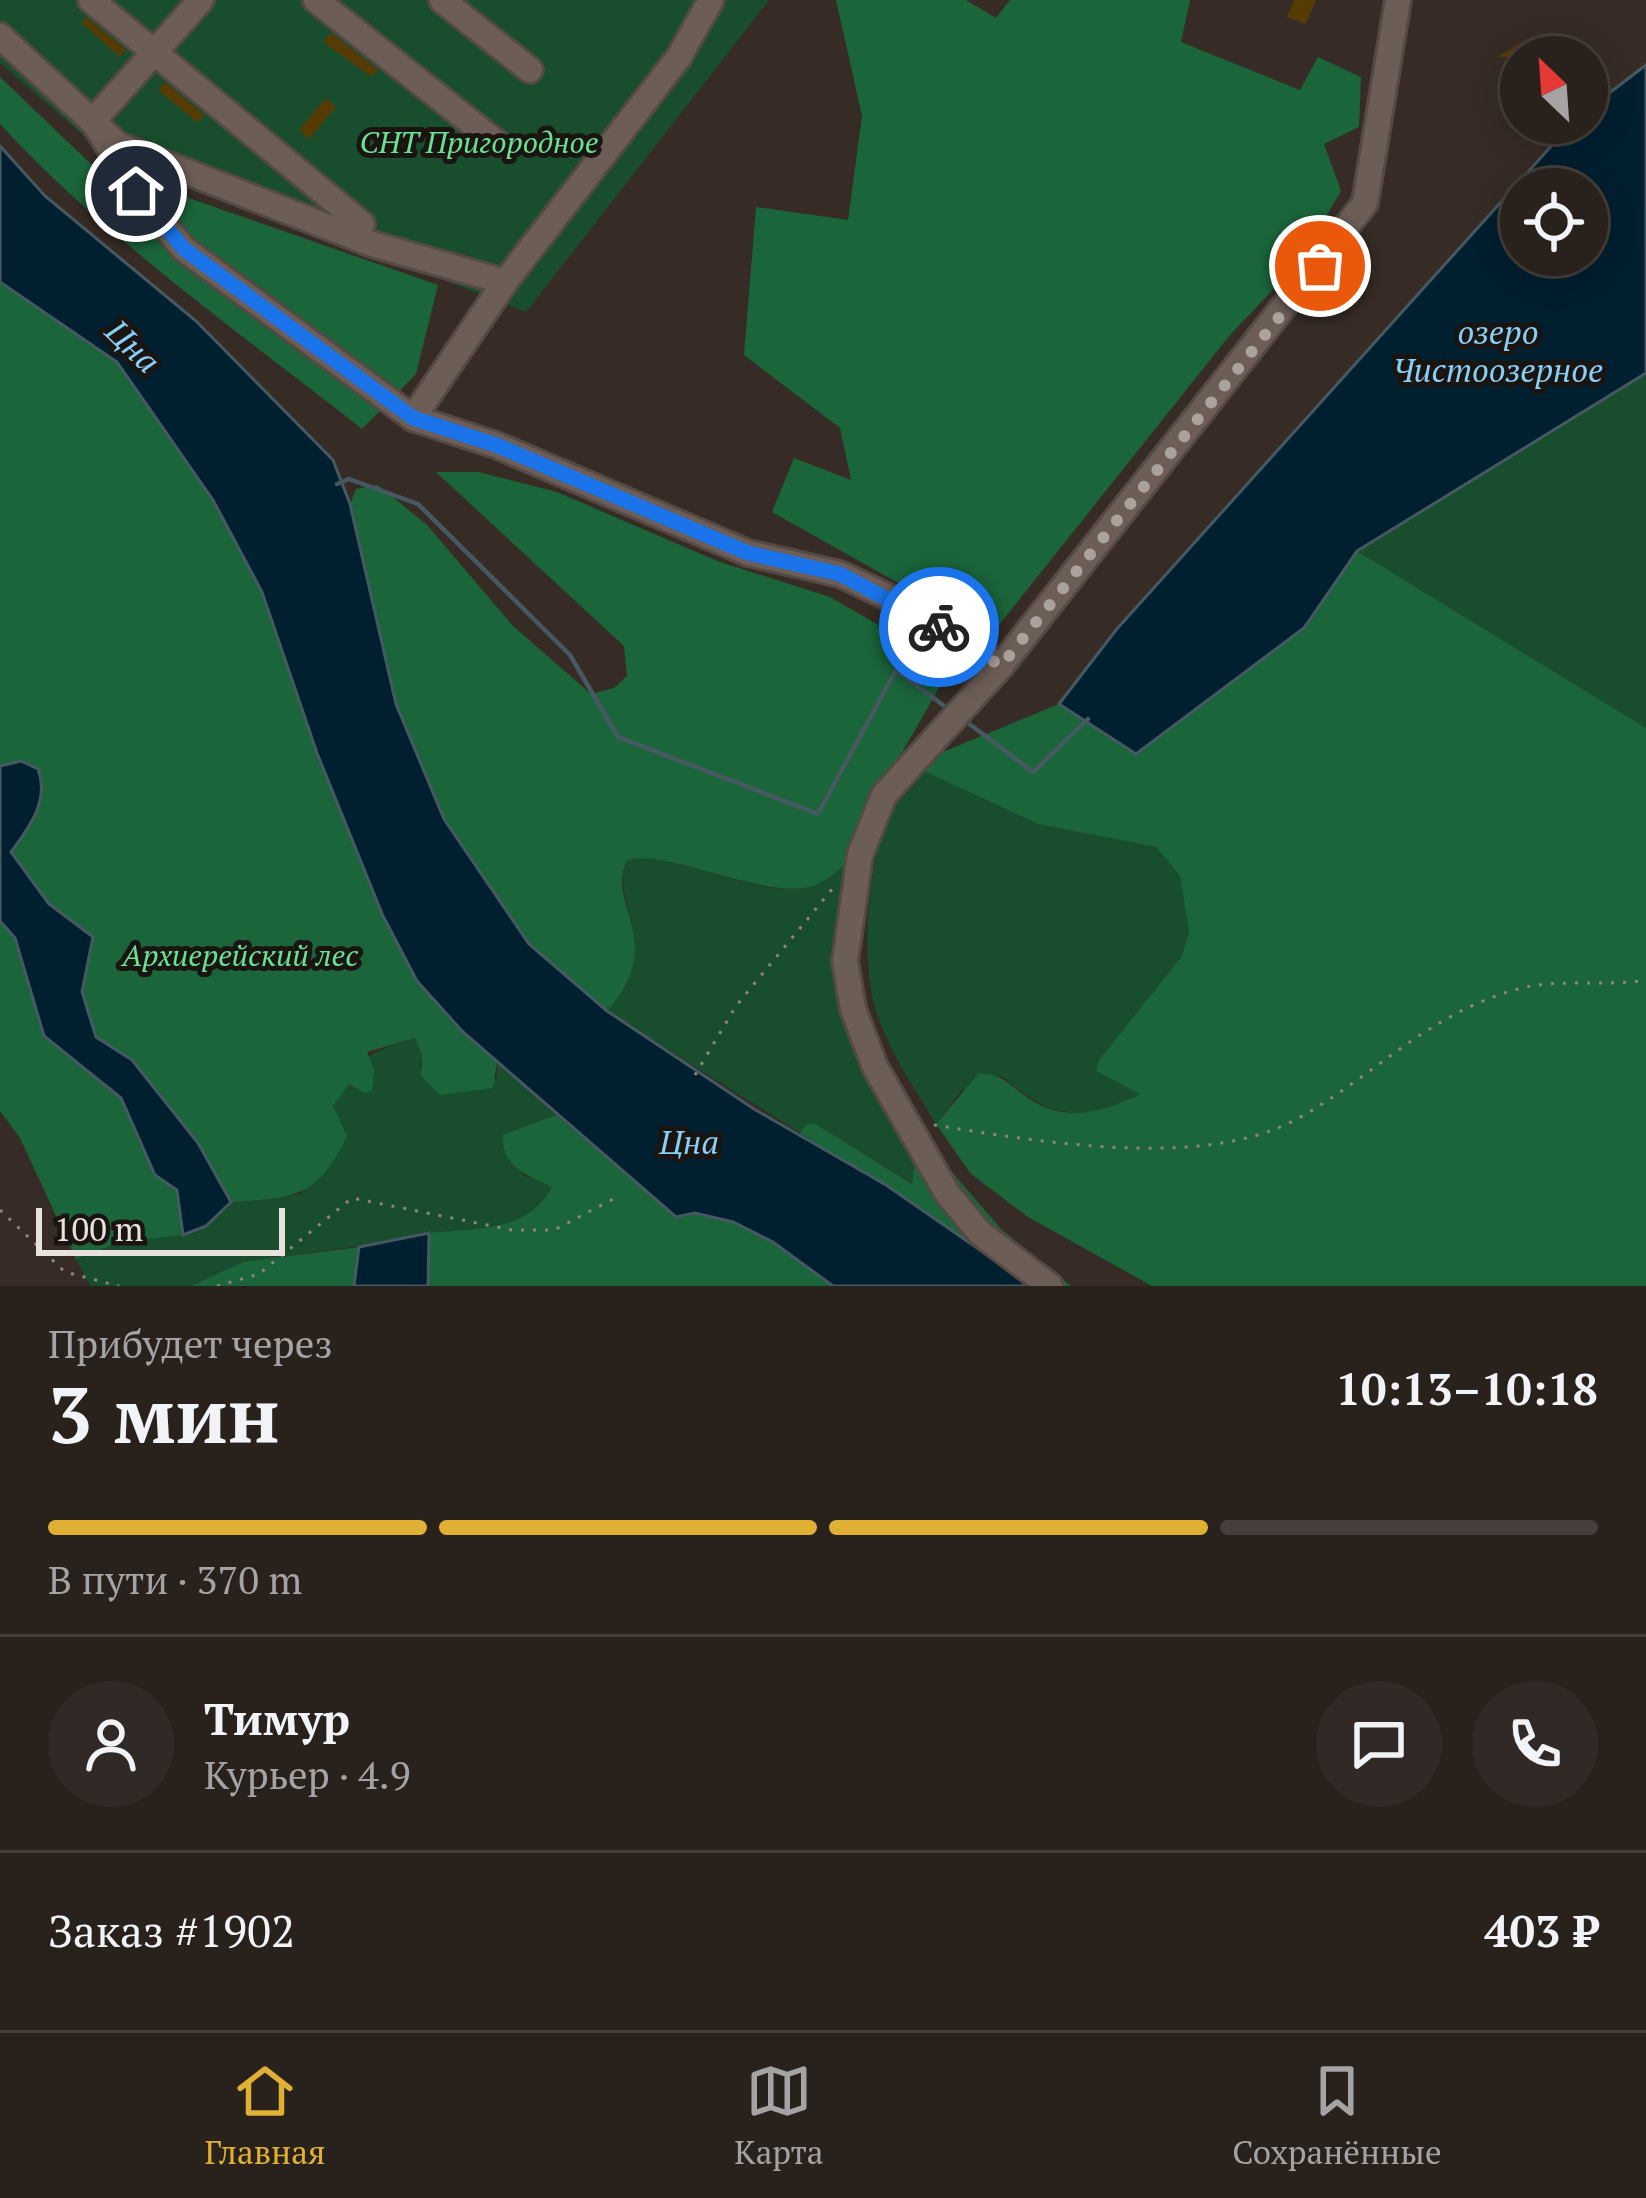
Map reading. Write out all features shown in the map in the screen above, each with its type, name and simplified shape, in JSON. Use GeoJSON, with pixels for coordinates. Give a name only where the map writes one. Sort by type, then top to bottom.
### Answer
{"type":"FeatureCollection","features":[{"type":"Feature","properties":{"kind":"street"},"geometry":{"type":"LineString","coordinates":[[92,0],[362,224]]}},
{"type":"Feature","properties":{"kind":"street"},"geometry":{"type":"LineString","coordinates":[[93,121],[201,0]]}},
{"type":"Feature","properties":{"kind":"street"},"geometry":{"type":"LineString","coordinates":[[316,0],[497,143]]}},
{"type":"Feature","properties":{"kind":"street"},"geometry":{"type":"LineString","coordinates":[[442,0],[530,70]]}},
{"type":"Feature","properties":{"kind":"street"},"geometry":{"type":"LineString","coordinates":[[413,418],[505,282],[679,57],[711,0]]}},
{"type":"Feature","properties":{"kind":"street"},"geometry":{"type":"LineString","coordinates":[[1050,1286],[980,1233],[946,1193],[902,1120],[863,1040],[844,961],[860,855],[884,795],[1001,666],[1365,203],[1398,0]]}},
{"type":"Feature","properties":{"kind":"street"},"geometry":{"type":"LineString","coordinates":[[0,36],[118,145],[372,244],[505,282]]}},
{"type":"Feature","properties":{"kind":"street"},"geometry":{"type":"LineString","coordinates":[[93,121],[136,191],[184,249],[413,418],[496,445],[748,553],[840,574],[903,604],[1001,666]]}},
{"type":"Feature","properties":{"kind":"path"},"geometry":{"type":"LineString","coordinates":[[695,1075],[736,1006],[833,888]]}},
{"type":"Feature","properties":{"kind":"path"},"geometry":{"type":"LineString","coordinates":[[902,1120],[1060,1145],[1200,1146],[1294,1120],[1420,1030],[1520,987],[1646,980]]}},
{"type":"Feature","properties":{"kind":"path"},"geometry":{"type":"LineString","coordinates":[[217,1286],[259,1274],[352,1198],[512,1230],[554,1230],[619,1196]]}},
{"type":"Feature","properties":{"kind":"path"},"geometry":{"type":"LineString","coordinates":[[0,1210],[65,1272],[118,1286]]}},
{"type":"Feature","properties":{"kind":"green space","name":"СНТ Пригородное"},"geometry":{"type":"Polygon","coordinates":[[[0,0],[769,0],[526,312],[91,142],[0,63],[0,0]]]}},
{"type":"Feature","properties":{"kind":"green space"},"geometry":{"type":"Polygon","coordinates":[[[836,0],[966,0],[996,18],[1010,0],[1190,0],[1181,42],[1300,90],[1318,57],[1361,77],[1359,127],[1324,144],[1341,191],[1301,260],[1230,335],[991,635],[772,512],[794,458],[851,480],[840,428],[744,355],[756,207],[848,220],[862,116],[836,0]]]}},
{"type":"Feature","properties":{"kind":"green space"},"geometry":{"type":"Polygon","coordinates":[[[0,77],[91,164],[438,285],[416,374],[362,429],[175,283],[41,166],[0,124],[0,77]]]}},
{"type":"Feature","properties":{"kind":"green space","name":"Архиерейский лес"},"geometry":{"type":"Polygon","coordinates":[[[0,282],[117,362],[213,500],[262,592],[317,753],[462,1031],[497,1062],[493,1088],[440,1095],[421,1076],[422,1056],[415,1038],[367,1052],[374,1070],[372,1091],[365,1093],[349,1084],[333,1106],[347,1136],[326,1172],[288,1196],[231,1202],[198,1143],[132,1060],[96,1037],[82,992],[93,937],[49,904],[11,852],[41,800],[43,783],[21,761],[0,766],[0,282]]]}},
{"type":"Feature","properties":{"kind":"green space"},"geometry":{"type":"Polygon","coordinates":[[[1646,373],[1646,728],[1357,551],[1646,373]]]}},
{"type":"Feature","properties":{"kind":"green space"},"geometry":{"type":"Polygon","coordinates":[[[436,472],[478,472],[557,492],[717,561],[830,597],[939,660],[944,675],[939,688],[875,800],[863,849],[824,881],[809,887],[764,885],[661,860],[627,861],[622,876],[635,944],[633,964],[625,987],[607,1011],[529,944],[444,819],[396,704],[350,504],[356,489],[378,485],[427,525],[513,626],[591,694],[614,688],[627,676],[624,646],[436,472]]]}},
{"type":"Feature","properties":{"kind":"green space"},"geometry":{"type":"Polygon","coordinates":[[[1357,551],[1646,728],[1646,1286],[1152,1286],[1028,1217],[971,1174],[936,1124],[979,1073],[1006,1081],[1036,1103],[1065,1112],[1095,1111],[1140,1094],[1096,1071],[1099,1060],[1182,956],[1189,931],[1180,876],[1156,847],[1038,824],[911,765],[1059,704],[1136,754],[1304,628],[1357,551]]]}},
{"type":"Feature","properties":{"kind":"green space"},"geometry":{"type":"Polygon","coordinates":[[[911,765],[1038,824],[1156,847],[1180,876],[1189,931],[1182,956],[1099,1060],[1097,1071],[1141,1093],[1102,1109],[1069,1112],[1037,1102],[1002,1076],[962,1090],[936,1124],[883,1031],[868,958],[877,852],[897,789],[911,765]]]}},
{"type":"Feature","properties":{"kind":"green space"},"geometry":{"type":"Polygon","coordinates":[[[863,850],[854,989],[869,1038],[945,1164],[934,1162],[913,1184],[816,1124],[800,1133],[607,1011],[624,988],[632,965],[634,944],[623,875],[627,861],[662,860],[788,889],[816,883],[863,850]]]}},
{"type":"Feature","properties":{"kind":"green space"},"geometry":{"type":"Polygon","coordinates":[[[0,921],[15,938],[44,1036],[121,1098],[140,1145],[177,1190],[183,1235],[121,1242],[76,1259],[20,1138],[0,1111],[0,921]]]}},
{"type":"Feature","properties":{"kind":"green space"},"geometry":{"type":"Polygon","coordinates":[[[415,1038],[422,1056],[419,1068],[497,1079],[497,1062],[556,1115],[503,1135],[523,1175],[553,1187],[540,1209],[508,1225],[243,1262],[191,1286],[90,1286],[76,1259],[121,1242],[183,1235],[206,1226],[231,1202],[301,1194],[338,1122],[333,1106],[348,1078],[374,1054],[415,1038]]]}},
{"type":"Feature","properties":{"kind":"green space"},"geometry":{"type":"Polygon","coordinates":[[[556,1115],[675,1216],[719,1218],[740,1225],[833,1286],[428,1286],[429,1233],[499,1225],[542,1202],[552,1187],[511,1163],[503,1135],[556,1115]]]}},
{"type":"Feature","properties":{"kind":"green space"},"geometry":{"type":"Polygon","coordinates":[[[807,1124],[816,1124],[912,1184],[916,1159],[945,1164],[1001,1229],[1071,1286],[1032,1286],[800,1133],[807,1124]]]}},
{"type":"Feature","properties":{"kind":"green space"},"geometry":{"type":"Polygon","coordinates":[[[359,1247],[354,1286],[191,1286],[243,1262],[359,1247]]]}},
{"type":"Feature","properties":{"kind":"water","name":"озеро Чистоозерное"},"geometry":{"type":"Polygon","coordinates":[[[1646,65],[1646,373],[1357,551],[1304,628],[1136,754],[1059,704],[1116,630],[1500,203],[1500,276],[1608,276],[1608,168],[1532,168],[1553,144],[1608,144],[1608,94],[1646,65]]]}},
{"type":"Feature","properties":{"kind":"water","name":"Цна"},"geometry":{"type":"Polygon","coordinates":[[[0,146],[45,196],[196,321],[333,460],[350,504],[396,704],[444,819],[529,944],[607,1011],[754,1109],[886,1185],[1032,1286],[833,1286],[773,1242],[733,1222],[695,1213],[676,1217],[462,1031],[417,981],[383,916],[317,753],[262,592],[213,500],[117,362],[0,282],[0,146]]]}},
{"type":"Feature","properties":{"kind":"water"},"geometry":{"type":"Polygon","coordinates":[[[21,761],[38,769],[41,792],[31,823],[11,852],[49,904],[93,937],[82,992],[96,1037],[132,1060],[198,1143],[231,1202],[206,1226],[183,1235],[177,1190],[155,1175],[121,1098],[44,1036],[15,938],[0,921],[0,766],[21,761]]]}},
{"type":"Feature","properties":{"kind":"water"},"geometry":{"type":"Polygon","coordinates":[[[429,1233],[428,1286],[354,1286],[359,1247],[429,1233]]]}},
{"type":"Feature","properties":{"kind":"building"},"geometry":{"type":"Polygon","coordinates":[[[1294,0],[1316,0],[1306,24],[1287,17],[1294,0]]]}},
{"type":"Feature","properties":{"kind":"building"},"geometry":{"type":"Polygon","coordinates":[[[86,17],[126,50],[120,57],[81,22],[86,17]]]}},
{"type":"Feature","properties":{"kind":"building"},"geometry":{"type":"Polygon","coordinates":[[[331,33],[378,70],[372,77],[323,42],[331,33]]]}},
{"type":"Feature","properties":{"kind":"building"},"geometry":{"type":"Polygon","coordinates":[[[165,82],[204,115],[198,123],[158,90],[165,82]]]}},
{"type":"Feature","properties":{"kind":"building"},"geometry":{"type":"Polygon","coordinates":[[[326,98],[336,107],[309,139],[299,130],[326,98]]]}},
{"type":"Feature","properties":{"kind":"waterway"},"geometry":{"type":"LineString","coordinates":[[337,484],[349,479],[418,504],[570,655],[618,737],[818,814],[896,670],[943,705]]}},
{"type":"Feature","properties":{"kind":"waterway"},"geometry":{"type":"LineString","coordinates":[[968,723],[1033,772],[1088,719]]}},
{"type":"Feature","properties":{"kind":"way so far"},"geometry":{"type":"LineString","coordinates":[[939,627],[1001,666],[1320,266]]}},
{"type":"Feature","properties":{"kind":"route"},"geometry":{"type":"LineString","coordinates":[[136,191],[184,249],[413,418],[496,445],[748,553],[840,574],[939,627]]}}]}
